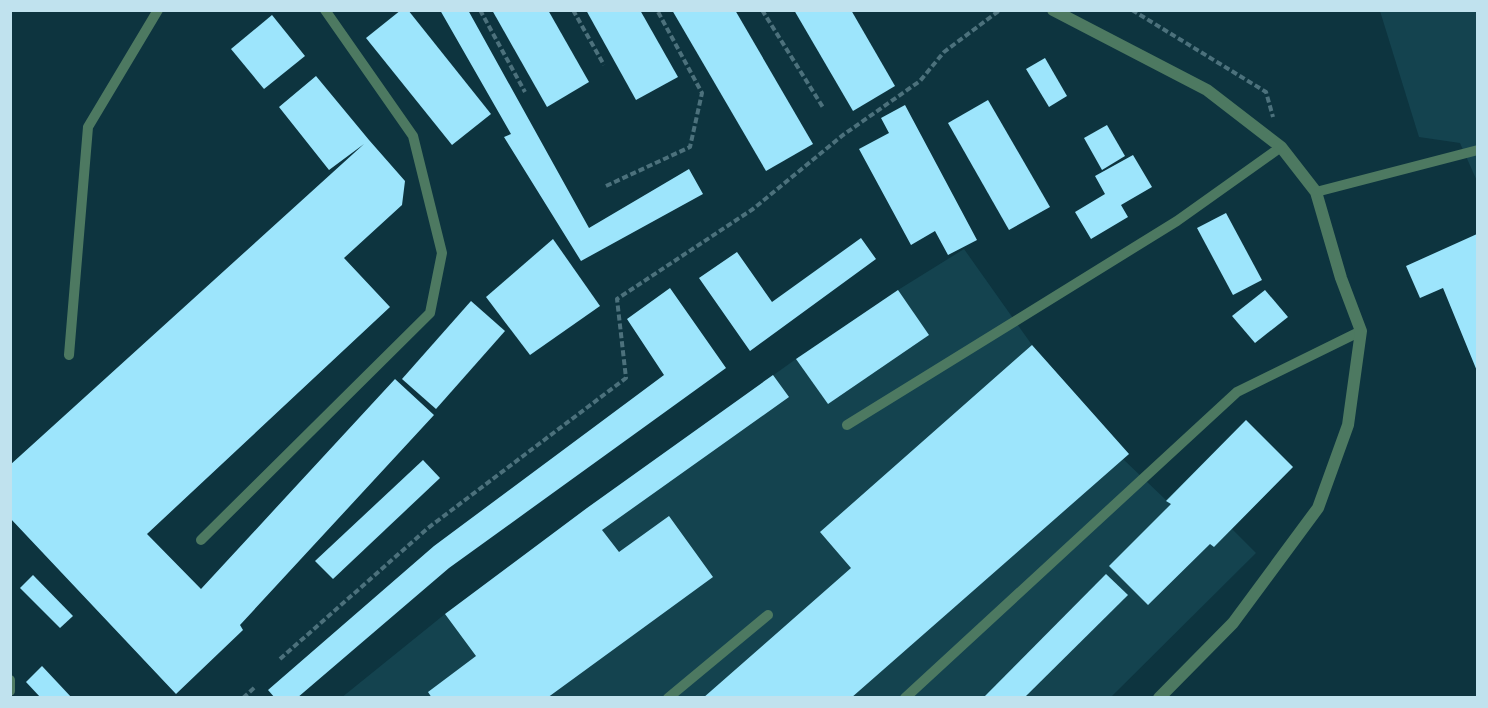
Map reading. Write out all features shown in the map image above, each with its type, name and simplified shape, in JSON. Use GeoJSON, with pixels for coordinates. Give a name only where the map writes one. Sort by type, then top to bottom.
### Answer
{"type":"FeatureCollection","features":[{"type":"Feature","properties":{"kind":"street"},"geometry":{"type":"LineString","coordinates":[[1053,10],[1207,90],[1281,147],[1316,192],[1341,278],[1361,331],[1348,425],[1318,508],[1233,623],[1159,698]]}},
{"type":"Feature","properties":{"kind":"lane"},"geometry":{"type":"LineString","coordinates":[[69,355],[88,127],[158,10]]}},
{"type":"Feature","properties":{"kind":"lane"},"geometry":{"type":"LineString","coordinates":[[201,540],[430,313],[442,253],[413,136],[326,10]]}},
{"type":"Feature","properties":{"kind":"lane"},"geometry":{"type":"LineString","coordinates":[[847,425],[1177,221],[1281,147]]}},
{"type":"Feature","properties":{"kind":"lane"},"geometry":{"type":"LineString","coordinates":[[1316,192],[1478,150]]}},
{"type":"Feature","properties":{"kind":"lane"},"geometry":{"type":"LineString","coordinates":[[905,698],[1237,392],[1361,331]]}},
{"type":"Feature","properties":{"kind":"lane"},"geometry":{"type":"LineString","coordinates":[[668,698],[768,615]]}},
{"type":"Feature","properties":{"kind":"lane"},"geometry":{"type":"LineString","coordinates":[[10,681],[10,691]]}},
{"type":"Feature","properties":{"kind":"path"},"geometry":{"type":"LineString","coordinates":[[480,10],[525,92]]}},
{"type":"Feature","properties":{"kind":"path"},"geometry":{"type":"LineString","coordinates":[[573,10],[604,65]]}},
{"type":"Feature","properties":{"kind":"path"},"geometry":{"type":"LineString","coordinates":[[606,186],[690,147],[702,93],[657,10]]}},
{"type":"Feature","properties":{"kind":"path"},"geometry":{"type":"LineString","coordinates":[[762,10],[824,109]]}},
{"type":"Feature","properties":{"kind":"path"},"geometry":{"type":"LineString","coordinates":[[280,659],[428,528],[626,378],[617,299],[753,209],[843,135],[920,81],[944,52],[1000,10]]}},
{"type":"Feature","properties":{"kind":"path"},"geometry":{"type":"LineString","coordinates":[[1132,10],[1266,93],[1281,147]]}},
{"type":"Feature","properties":{"kind":"path"},"geometry":{"type":"LineString","coordinates":[[243,698],[255,687]]}},
{"type":"Feature","properties":{"kind":"shaded area"},"geometry":{"type":"Polygon","coordinates":[[[1380,11],[1477,11],[1477,181],[1460,143],[1419,137],[1380,11]]]}},
{"type":"Feature","properties":{"kind":"shaded area"},"geometry":{"type":"Polygon","coordinates":[[[964,249],[1032,345],[1129,454],[1123,459],[1166,500],[1246,420],[1293,467],[1232,529],[1256,553],[1111,697],[341,698],[445,614],[587,508],[796,359],[898,290],[964,249]]]}},
{"type":"Feature","properties":{"kind":"building"},"geometry":{"type":"Polygon","coordinates":[[[401,10],[408,10],[491,114],[452,145],[366,38],[401,10]]]}},
{"type":"Feature","properties":{"kind":"building"},"geometry":{"type":"Polygon","coordinates":[[[440,10],[468,10],[589,228],[689,169],[703,194],[581,261],[504,137],[511,134],[440,10]]]}},
{"type":"Feature","properties":{"kind":"building"},"geometry":{"type":"Polygon","coordinates":[[[492,10],[548,10],[589,82],[547,107],[492,10]]]}},
{"type":"Feature","properties":{"kind":"building"},"geometry":{"type":"Polygon","coordinates":[[[586,10],[640,10],[678,77],[636,100],[586,10]]]}},
{"type":"Feature","properties":{"kind":"building"},"geometry":{"type":"Polygon","coordinates":[[[672,10],[735,10],[813,144],[766,171],[672,10]]]}},
{"type":"Feature","properties":{"kind":"building"},"geometry":{"type":"Polygon","coordinates":[[[794,10],[851,10],[895,86],[853,111],[794,10]]]}},
{"type":"Feature","properties":{"kind":"building"},"geometry":{"type":"Polygon","coordinates":[[[272,15],[305,56],[264,89],[231,49],[272,15]]]}},
{"type":"Feature","properties":{"kind":"building"},"geometry":{"type":"Polygon","coordinates":[[[1045,58],[1067,96],[1049,107],[1026,69],[1045,58]]]}},
{"type":"Feature","properties":{"kind":"building"},"geometry":{"type":"Polygon","coordinates":[[[316,76],[405,181],[402,205],[344,258],[390,307],[147,534],[201,589],[395,379],[434,415],[240,625],[243,630],[176,694],[10,518],[10,465],[364,144],[329,170],[279,107],[316,76]]]}},
{"type":"Feature","properties":{"kind":"building"},"geometry":{"type":"Polygon","coordinates":[[[988,100],[1050,207],[1009,230],[948,123],[988,100]]]}},
{"type":"Feature","properties":{"kind":"building"},"geometry":{"type":"Polygon","coordinates":[[[905,105],[977,240],[948,255],[935,231],[911,245],[859,149],[889,133],[881,118],[905,105]]]}},
{"type":"Feature","properties":{"kind":"building"},"geometry":{"type":"Polygon","coordinates":[[[1107,125],[1125,156],[1102,170],[1084,138],[1107,125]]]}},
{"type":"Feature","properties":{"kind":"building"},"geometry":{"type":"Polygon","coordinates":[[[1133,155],[1152,187],[1121,205],[1128,217],[1091,239],[1075,212],[1105,194],[1095,176],[1133,155]]]}},
{"type":"Feature","properties":{"kind":"building"},"geometry":{"type":"Polygon","coordinates":[[[1226,213],[1262,280],[1233,295],[1197,228],[1226,213]]]}},
{"type":"Feature","properties":{"kind":"building"},"geometry":{"type":"Polygon","coordinates":[[[1477,234],[1477,371],[1443,288],[1420,298],[1406,266],[1477,234]]]}},
{"type":"Feature","properties":{"kind":"building"},"geometry":{"type":"Polygon","coordinates":[[[861,238],[876,259],[750,351],[699,278],[737,252],[772,302],[861,238]]]}},
{"type":"Feature","properties":{"kind":"building"},"geometry":{"type":"Polygon","coordinates":[[[553,239],[600,306],[530,355],[486,297],[553,239]]]}},
{"type":"Feature","properties":{"kind":"building"},"geometry":{"type":"Polygon","coordinates":[[[670,288],[726,368],[449,568],[297,698],[275,698],[268,690],[434,546],[664,375],[627,319],[670,288]]]}},
{"type":"Feature","properties":{"kind":"building"},"geometry":{"type":"Polygon","coordinates":[[[898,290],[929,335],[828,404],[796,359],[898,290]]]}},
{"type":"Feature","properties":{"kind":"building"},"geometry":{"type":"Polygon","coordinates":[[[1265,290],[1288,317],[1255,343],[1232,316],[1265,290]]]}},
{"type":"Feature","properties":{"kind":"building"},"geometry":{"type":"Polygon","coordinates":[[[471,301],[505,331],[436,409],[402,379],[471,301]]]}},
{"type":"Feature","properties":{"kind":"building"},"geometry":{"type":"Polygon","coordinates":[[[1032,345],[1129,454],[851,698],[703,698],[851,568],[820,532],[1032,345]]]}},
{"type":"Feature","properties":{"kind":"building"},"geometry":{"type":"Polygon","coordinates":[[[773,375],[789,397],[602,530],[619,552],[669,516],[713,577],[547,698],[432,698],[428,692],[476,656],[445,614],[587,508],[773,375]]]}},
{"type":"Feature","properties":{"kind":"building"},"geometry":{"type":"Polygon","coordinates":[[[1246,420],[1293,467],[1214,547],[1210,544],[1148,605],[1109,566],[1171,504],[1166,501],[1246,420]]]}},
{"type":"Feature","properties":{"kind":"building"},"geometry":{"type":"Polygon","coordinates":[[[423,460],[440,478],[333,579],[315,561],[423,460]]]}},
{"type":"Feature","properties":{"kind":"building"},"geometry":{"type":"Polygon","coordinates":[[[1106,574],[1128,595],[1024,698],[983,698],[1106,574]]]}},
{"type":"Feature","properties":{"kind":"building"},"geometry":{"type":"Polygon","coordinates":[[[33,575],[73,616],[60,628],[20,588],[33,575]]]}},
{"type":"Feature","properties":{"kind":"building"},"geometry":{"type":"Polygon","coordinates":[[[42,666],[72,698],[41,698],[26,682],[42,666]]]}}]}
